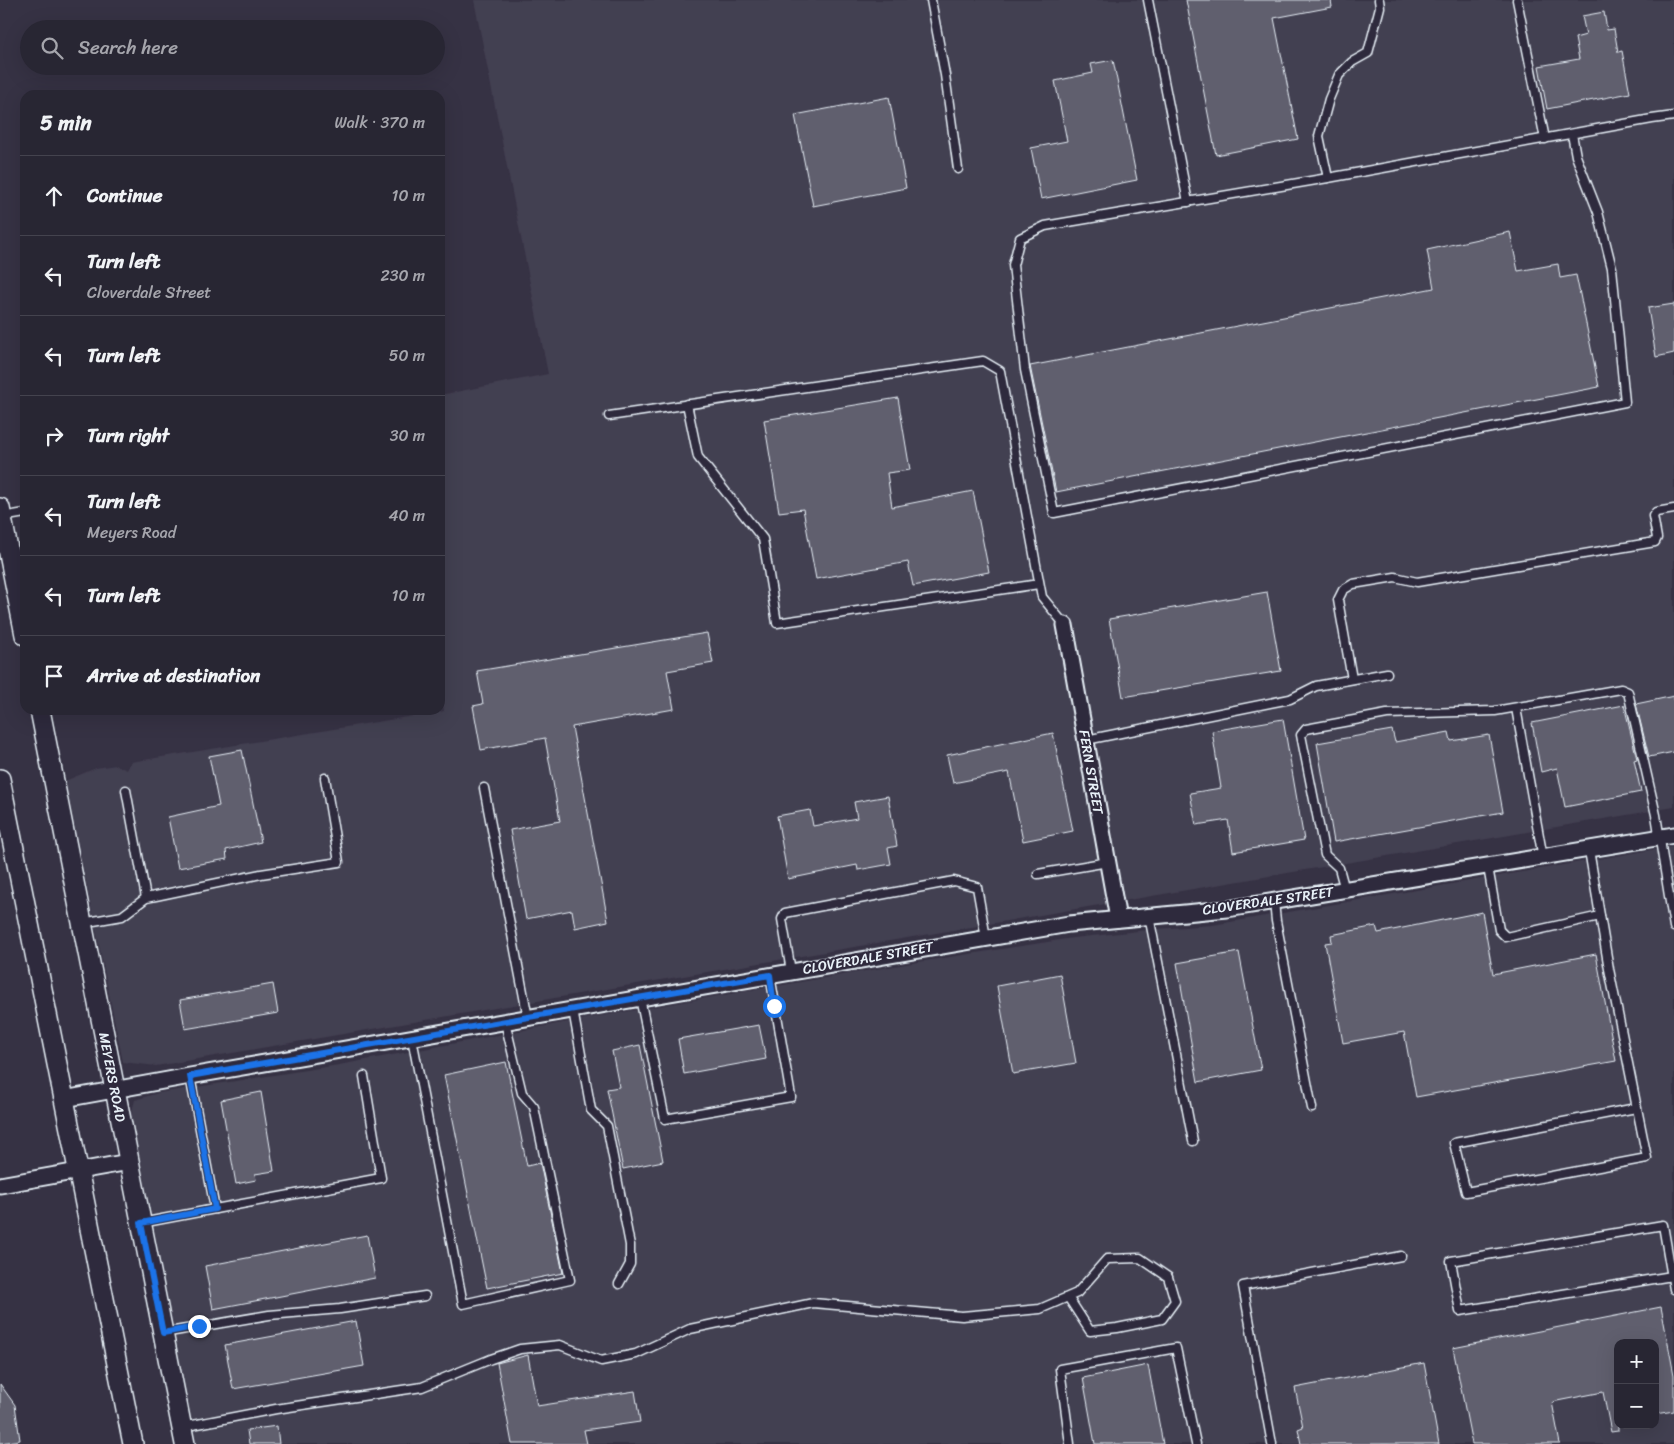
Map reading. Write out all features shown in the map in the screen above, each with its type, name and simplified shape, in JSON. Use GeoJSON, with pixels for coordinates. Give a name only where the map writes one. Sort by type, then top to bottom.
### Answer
{"type":"FeatureCollection","features":[{"type":"Feature","properties":{"kind":"street"},"geometry":{"type":"LineString","coordinates":[[1,515],[20,610]]}},
{"type":"Feature","properties":{"kind":"street","name":"FERN STREET"},"geometry":{"type":"LineString","coordinates":[[1065,624],[1118,919]]}},
{"type":"Feature","properties":{"kind":"street","name":"MEYERS ROAD"},"geometry":{"type":"LineString","coordinates":[[41,715],[184,1436]]}},
{"type":"Feature","properties":{"kind":"street"},"geometry":{"type":"LineString","coordinates":[[0,779],[133,1444]]}},
{"type":"Feature","properties":{"kind":"street","name":"CLOVERDALE STREET"},"geometry":{"type":"LineString","coordinates":[[64,1100],[190,1076],[1069,924],[1228,909],[1667,837]]}},
{"type":"Feature","properties":{"kind":"street"},"geometry":{"type":"LineString","coordinates":[[0,1184],[129,1162]]}},
{"type":"Feature","properties":{"kind":"lane"},"geometry":{"type":"LineString","coordinates":[[931,0],[945,75],[958,169]]}},
{"type":"Feature","properties":{"kind":"lane"},"geometry":{"type":"LineString","coordinates":[[1148,0],[1188,202]]}},
{"type":"Feature","properties":{"kind":"lane"},"geometry":{"type":"LineString","coordinates":[[1328,178],[1319,136],[1339,75],[1352,62],[1368,54],[1380,7],[1378,0]]}},
{"type":"Feature","properties":{"kind":"lane"},"geometry":{"type":"LineString","coordinates":[[1517,0],[1545,139]]}},
{"type":"Feature","properties":{"kind":"lane"},"geometry":{"type":"LineString","coordinates":[[1572,134],[1576,156],[1598,212],[1612,268],[1625,402],[1054,512],[1025,370],[1013,265],[1020,238],[1045,226],[1674,116]]}},
{"type":"Feature","properties":{"kind":"lane"},"geometry":{"type":"LineString","coordinates":[[609,416],[983,361],[1000,371],[1042,597],[1065,624]]}},
{"type":"Feature","properties":{"kind":"lane"},"geometry":{"type":"LineString","coordinates":[[688,404],[698,457],[763,539],[777,623],[1039,584]]}},
{"type":"Feature","properties":{"kind":"lane"},"geometry":{"type":"LineString","coordinates":[[1352,679],[1338,600],[1343,590],[1353,584],[1395,577],[1417,582],[1655,542],[1657,538],[1654,516],[1656,512],[1674,509]]}},
{"type":"Feature","properties":{"kind":"lane"},"geometry":{"type":"LineString","coordinates":[[1,515],[20,513]]}},
{"type":"Feature","properties":{"kind":"lane"},"geometry":{"type":"LineString","coordinates":[[1086,740],[1290,699],[1316,686],[1388,673]]}},
{"type":"Feature","properties":{"kind":"lane"},"geometry":{"type":"LineString","coordinates":[[1345,890],[1339,868],[1325,855],[1301,735],[1306,730],[1387,714],[1495,711],[1621,689],[1628,692],[1667,837],[1674,926]]}},
{"type":"Feature","properties":{"kind":"lane"},"geometry":{"type":"LineString","coordinates":[[1516,708],[1543,858]]}},
{"type":"Feature","properties":{"kind":"lane"},"geometry":{"type":"LineString","coordinates":[[82,923],[122,916],[146,898],[260,874],[338,862],[325,778]]}},
{"type":"Feature","properties":{"kind":"lane"},"geometry":{"type":"LineString","coordinates":[[484,788],[528,1018]]}},
{"type":"Feature","properties":{"kind":"lane"},"geometry":{"type":"LineString","coordinates":[[126,790],[146,898]]}},
{"type":"Feature","properties":{"kind":"lane"},"geometry":{"type":"LineString","coordinates":[[1589,850],[1609,969],[1647,1158],[1466,1192],[1454,1143],[1636,1108]]}},
{"type":"Feature","properties":{"kind":"lane"},"geometry":{"type":"LineString","coordinates":[[1038,874],[1108,862]]}},
{"type":"Feature","properties":{"kind":"lane"},"geometry":{"type":"LineString","coordinates":[[1488,867],[1499,930],[1506,937],[1600,916]]}},
{"type":"Feature","properties":{"kind":"lane"},"geometry":{"type":"LineString","coordinates":[[791,971],[782,919],[785,913],[954,881],[977,887],[986,938]]}},
{"type":"Feature","properties":{"kind":"lane"},"geometry":{"type":"LineString","coordinates":[[1274,902],[1312,1108]]}},
{"type":"Feature","properties":{"kind":"lane"},"geometry":{"type":"LineString","coordinates":[[1149,916],[1194,1141]]}},
{"type":"Feature","properties":{"kind":"lane"},"geometry":{"type":"LineString","coordinates":[[640,998],[665,1119],[781,1099],[790,1097],[770,975]]}},
{"type":"Feature","properties":{"kind":"lane"},"geometry":{"type":"LineString","coordinates":[[573,1010],[591,1110],[607,1126],[630,1246],[630,1264],[619,1284]]}},
{"type":"Feature","properties":{"kind":"lane"},"geometry":{"type":"LineString","coordinates":[[412,1038],[463,1304],[570,1280],[534,1107],[522,1093],[505,1022]]}},
{"type":"Feature","properties":{"kind":"lane"},"geometry":{"type":"LineString","coordinates":[[190,1076],[215,1209]]}},
{"type":"Feature","properties":{"kind":"lane"},"geometry":{"type":"LineString","coordinates":[[141,1223],[382,1178],[364,1076]]}},
{"type":"Feature","properties":{"kind":"lane"},"geometry":{"type":"LineString","coordinates":[[1672,1276],[1460,1311],[1451,1261],[1663,1225],[1672,1276],[1674,1289]]}},
{"type":"Feature","properties":{"kind":"lane"},"geometry":{"type":"LineString","coordinates":[[1272,1444],[1243,1286],[1401,1256]]}},
{"type":"Feature","properties":{"kind":"lane"},"geometry":{"type":"LineString","coordinates":[[184,1436],[276,1409],[422,1386],[491,1358],[520,1349],[560,1345],[601,1361],[636,1354],[690,1329],[813,1303],[962,1316],[1040,1309],[1068,1297],[1078,1293],[1107,1258],[1140,1258],[1168,1276],[1175,1301],[1162,1319],[1117,1328],[1090,1330],[1068,1297]]}},
{"type":"Feature","properties":{"kind":"lane"},"geometry":{"type":"LineString","coordinates":[[163,1333],[269,1315],[340,1309],[425,1296]]}},
{"type":"Feature","properties":{"kind":"lane"},"geometry":{"type":"LineString","coordinates":[[1070,1444],[1060,1369],[1176,1348],[1196,1444]]}},
{"type":"Feature","properties":{"kind":"shaded area"},"geometry":{"type":"Polygon","coordinates":[[[474,0],[1674,0],[1674,807],[156,1066],[123,1062],[65,781],[96,768],[116,765],[127,770],[131,762],[419,715],[445,715],[445,394],[548,374],[474,0]]]}},
{"type":"Feature","properties":{"kind":"shaded area"},"geometry":{"type":"Polygon","coordinates":[[[1674,846],[1674,1444],[196,1444],[131,1114],[135,1100],[158,1093],[339,1065],[594,1017],[918,962],[1073,938],[1213,925],[1674,846]]]}},
{"type":"Feature","properties":{"kind":"building"},"geometry":{"type":"Polygon","coordinates":[[[1186,0],[1331,0],[1332,7],[1274,18],[1298,139],[1216,155],[1186,0]]]}},
{"type":"Feature","properties":{"kind":"building"},"geometry":{"type":"Polygon","coordinates":[[[1604,12],[1607,30],[1614,29],[1618,52],[1622,51],[1630,93],[1547,109],[1539,66],[1579,59],[1575,38],[1586,35],[1582,16],[1604,12]]]}},
{"type":"Feature","properties":{"kind":"building"},"geometry":{"type":"Polygon","coordinates":[[[1113,60],[1137,180],[1041,199],[1031,148],[1067,141],[1055,81],[1093,73],[1091,64],[1113,60]]]}},
{"type":"Feature","properties":{"kind":"building"},"geometry":{"type":"Polygon","coordinates":[[[889,97],[906,188],[813,206],[795,115],[889,97]]]}},
{"type":"Feature","properties":{"kind":"building"},"geometry":{"type":"Polygon","coordinates":[[[1510,232],[1518,271],[1558,264],[1560,278],[1576,275],[1599,387],[1056,492],[1030,366],[1434,288],[1427,250],[1510,232]]]}},
{"type":"Feature","properties":{"kind":"building"},"geometry":{"type":"Polygon","coordinates":[[[1674,304],[1674,353],[1656,357],[1648,308],[1674,304]]]}},
{"type":"Feature","properties":{"kind":"building"},"geometry":{"type":"Polygon","coordinates":[[[898,398],[910,470],[887,473],[892,507],[973,491],[989,572],[913,586],[908,562],[816,579],[803,509],[779,512],[764,420],[898,398]]]}},
{"type":"Feature","properties":{"kind":"building"},"geometry":{"type":"Polygon","coordinates":[[[1267,592],[1281,671],[1123,697],[1109,619],[1267,592]]]}},
{"type":"Feature","properties":{"kind":"building"},"geometry":{"type":"Polygon","coordinates":[[[707,633],[713,663],[667,671],[674,709],[572,727],[608,921],[575,928],[572,910],[526,919],[510,830],[560,821],[545,738],[481,750],[473,706],[483,704],[477,671],[707,633]]]}},
{"type":"Feature","properties":{"kind":"building"},"geometry":{"type":"Polygon","coordinates":[[[1674,696],[1674,752],[1649,757],[1636,704],[1674,696]]]}},
{"type":"Feature","properties":{"kind":"building"},"geometry":{"type":"Polygon","coordinates":[[[1624,705],[1637,759],[1634,760],[1641,792],[1565,807],[1557,768],[1541,772],[1532,723],[1624,705]]]}},
{"type":"Feature","properties":{"kind":"building"},"geometry":{"type":"Polygon","coordinates":[[[1283,719],[1304,840],[1233,852],[1228,820],[1196,825],[1190,793],[1221,788],[1212,731],[1283,719]]]}},
{"type":"Feature","properties":{"kind":"building"},"geometry":{"type":"Polygon","coordinates":[[[1392,730],[1395,742],[1449,732],[1451,741],[1489,735],[1503,812],[1334,842],[1317,743],[1392,730]]]}},
{"type":"Feature","properties":{"kind":"building"},"geometry":{"type":"Polygon","coordinates":[[[1053,733],[1073,831],[1023,841],[1009,772],[953,783],[947,755],[1053,733]]]}},
{"type":"Feature","properties":{"kind":"building"},"geometry":{"type":"Polygon","coordinates":[[[242,750],[261,842],[226,850],[227,859],[178,868],[168,817],[219,806],[209,756],[242,750]]]}},
{"type":"Feature","properties":{"kind":"building"},"geometry":{"type":"Polygon","coordinates":[[[888,796],[897,846],[888,848],[891,864],[858,870],[857,865],[788,879],[777,816],[810,810],[813,826],[857,818],[854,802],[888,796]]]}},
{"type":"Feature","properties":{"kind":"building"},"geometry":{"type":"Polygon","coordinates":[[[1482,912],[1493,974],[1596,954],[1616,1061],[1416,1097],[1404,1032],[1343,1043],[1325,943],[1332,942],[1331,935],[1376,926],[1378,933],[1482,912]]]}},
{"type":"Feature","properties":{"kind":"building"},"geometry":{"type":"Polygon","coordinates":[[[1239,952],[1261,1070],[1198,1082],[1177,963],[1239,952]]]}},
{"type":"Feature","properties":{"kind":"building"},"geometry":{"type":"Polygon","coordinates":[[[1060,974],[1076,1063],[1013,1074],[997,986],[1060,974]]]}},
{"type":"Feature","properties":{"kind":"building"},"geometry":{"type":"Polygon","coordinates":[[[273,984],[278,1013],[185,1029],[180,1000],[273,984]]]}},
{"type":"Feature","properties":{"kind":"building"},"geometry":{"type":"Polygon","coordinates":[[[759,1025],[766,1059],[684,1074],[678,1039],[759,1025]]]}},
{"type":"Feature","properties":{"kind":"building"},"geometry":{"type":"Polygon","coordinates":[[[640,1045],[663,1161],[623,1169],[607,1089],[619,1087],[612,1051],[640,1045]]]}},
{"type":"Feature","properties":{"kind":"building"},"geometry":{"type":"Polygon","coordinates":[[[506,1062],[527,1166],[540,1163],[563,1273],[487,1288],[444,1075],[506,1062]]]}},
{"type":"Feature","properties":{"kind":"building"},"geometry":{"type":"Polygon","coordinates":[[[261,1092],[274,1171],[255,1174],[256,1180],[236,1184],[221,1100],[261,1092]]]}},
{"type":"Feature","properties":{"kind":"building"},"geometry":{"type":"Polygon","coordinates":[[[367,1235],[375,1278],[213,1309],[205,1266],[367,1235]]]}},
{"type":"Feature","properties":{"kind":"building"},"geometry":{"type":"Polygon","coordinates":[[[1661,1307],[1674,1375],[1674,1411],[1659,1413],[1659,1339],[1614,1339],[1614,1429],[1618,1429],[1618,1431],[1611,1432],[1603,1392],[1552,1402],[1560,1444],[1472,1444],[1453,1348],[1661,1307]]]}},
{"type":"Feature","properties":{"kind":"building"},"geometry":{"type":"Polygon","coordinates":[[[356,1321],[364,1366],[233,1389],[225,1345],[356,1321]]]}},
{"type":"Feature","properties":{"kind":"building"},"geometry":{"type":"Polygon","coordinates":[[[528,1355],[537,1406],[635,1391],[640,1422],[584,1430],[587,1444],[512,1444],[497,1363],[528,1355]]]}},
{"type":"Feature","properties":{"kind":"building"},"geometry":{"type":"Polygon","coordinates":[[[1424,1363],[1439,1444],[1301,1444],[1298,1429],[1303,1427],[1295,1388],[1424,1363]]]}},
{"type":"Feature","properties":{"kind":"building"},"geometry":{"type":"Polygon","coordinates":[[[1148,1365],[1163,1444],[1095,1444],[1083,1378],[1148,1365]]]}},
{"type":"Feature","properties":{"kind":"building"},"geometry":{"type":"Polygon","coordinates":[[[0,1384],[15,1405],[20,1440],[0,1443],[0,1384]]]}},
{"type":"Feature","properties":{"kind":"building"},"geometry":{"type":"Polygon","coordinates":[[[277,1426],[279,1444],[249,1444],[247,1430],[277,1426]]]}},
{"type":"Feature","properties":{"kind":"route"},"geometry":{"type":"LineString","coordinates":[[199,1326],[163,1333],[141,1223],[215,1209],[190,1076],[770,975],[774,1006]]}}]}
